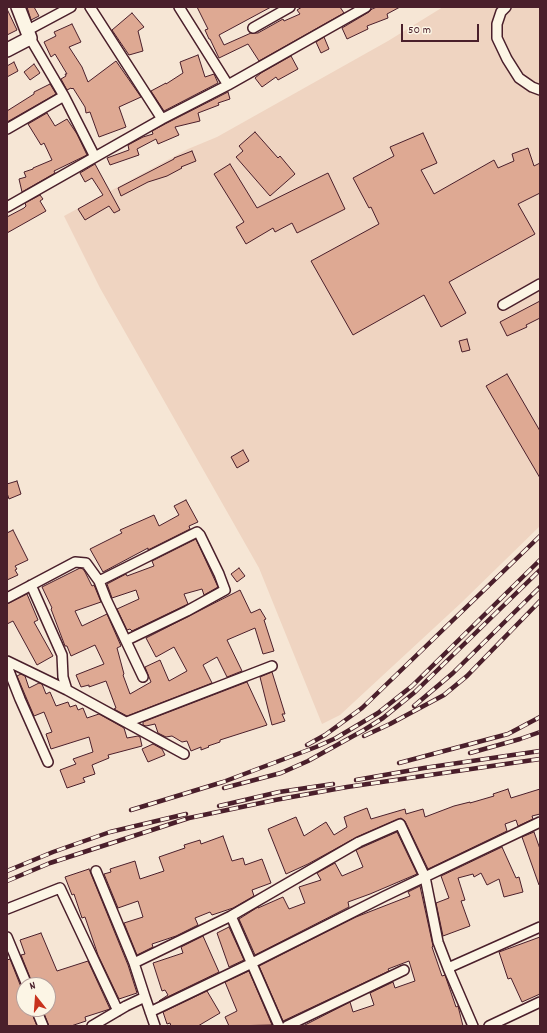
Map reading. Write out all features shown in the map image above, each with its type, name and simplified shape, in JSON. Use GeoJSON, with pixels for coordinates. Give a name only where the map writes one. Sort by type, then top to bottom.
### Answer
{"type":"FeatureCollection","features":[{"type":"Feature","properties":{"kind":"street"},"geometry":{"type":"LineString","coordinates":[[18,7],[29,34],[96,157]]}},
{"type":"Feature","properties":{"kind":"street"},"geometry":{"type":"LineString","coordinates":[[7,50],[71,7]]}},
{"type":"Feature","properties":{"kind":"street"},"geometry":{"type":"LineString","coordinates":[[90,7],[162,119]]}},
{"type":"Feature","properties":{"kind":"street"},"geometry":{"type":"LineString","coordinates":[[180,7],[228,85]]}},
{"type":"Feature","properties":{"kind":"street"},"geometry":{"type":"LineString","coordinates":[[253,28],[290,7]]}},
{"type":"Feature","properties":{"kind":"street"},"geometry":{"type":"LineString","coordinates":[[346,7],[351,16]]}},
{"type":"Feature","properties":{"kind":"street"},"geometry":{"type":"LineString","coordinates":[[7,207],[162,119],[228,85],[366,7]]}},
{"type":"Feature","properties":{"kind":"street"},"geometry":{"type":"LineString","coordinates":[[506,7],[501,12],[497,24],[497,38],[507,59],[519,78],[532,87],[540,90]]}},
{"type":"Feature","properties":{"kind":"street"},"geometry":{"type":"LineString","coordinates":[[7,129],[64,96]]}},
{"type":"Feature","properties":{"kind":"street"},"geometry":{"type":"LineString","coordinates":[[503,305],[540,284]]}},
{"type":"Feature","properties":{"kind":"street"},"geometry":{"type":"LineString","coordinates":[[99,581],[197,532],[200,535],[219,574],[225,590],[187,611],[127,640]]}},
{"type":"Feature","properties":{"kind":"street"},"geometry":{"type":"LineString","coordinates":[[7,598],[75,562],[86,563],[99,581],[143,677]]}},
{"type":"Feature","properties":{"kind":"street"},"geometry":{"type":"LineString","coordinates":[[31,585],[62,655],[63,677],[67,690]]}},
{"type":"Feature","properties":{"kind":"street"},"geometry":{"type":"LineString","coordinates":[[7,660],[67,690],[184,754]]}},
{"type":"Feature","properties":{"kind":"street"},"geometry":{"type":"LineString","coordinates":[[7,666],[48,762]]}},
{"type":"Feature","properties":{"kind":"street"},"geometry":{"type":"LineString","coordinates":[[127,722],[272,666]]}},
{"type":"Feature","properties":{"kind":"street"},"geometry":{"type":"LineString","coordinates":[[150,1012],[252,964],[425,877],[540,822]]}},
{"type":"Feature","properties":{"kind":"street"},"geometry":{"type":"LineString","coordinates":[[134,963],[231,916],[359,842],[400,824],[425,877],[438,942],[473,1026]]}},
{"type":"Feature","properties":{"kind":"street"},"geometry":{"type":"LineString","coordinates":[[96,871],[134,963],[155,1026]]}},
{"type":"Feature","properties":{"kind":"street"},"geometry":{"type":"LineString","coordinates":[[7,910],[60,888],[118,1011]]}},
{"type":"Feature","properties":{"kind":"street"},"geometry":{"type":"LineString","coordinates":[[231,916],[279,1026]]}},
{"type":"Feature","properties":{"kind":"street"},"geometry":{"type":"LineString","coordinates":[[448,968],[540,927]]}},
{"type":"Feature","properties":{"kind":"street"},"geometry":{"type":"LineString","coordinates":[[7,937],[24,977]]}},
{"type":"Feature","properties":{"kind":"street"},"geometry":{"type":"LineString","coordinates":[[287,1026],[404,970]]}},
{"type":"Feature","properties":{"kind":"street"},"geometry":{"type":"LineString","coordinates":[[92,1026],[145,997]]}},
{"type":"Feature","properties":{"kind":"street"},"geometry":{"type":"LineString","coordinates":[[489,1026],[540,1002]]}},
{"type":"Feature","properties":{"kind":"shaded area"},"geometry":{"type":"Polygon","coordinates":[[[443,7],[540,7],[540,526],[461,603],[340,715],[322,724],[259,568],[100,288],[64,216],[188,149],[217,137],[388,41],[443,7]]]}},
{"type":"Feature","properties":{"kind":"building"},"geometry":{"type":"Polygon","coordinates":[[[27,7],[34,7],[39,16],[31,20],[27,7]]]}},
{"type":"Feature","properties":{"kind":"building"},"geometry":{"type":"Polygon","coordinates":[[[197,7],[271,7],[219,35],[224,45],[251,33],[258,33],[283,19],[284,21],[300,14],[297,10],[302,7],[340,7],[344,13],[259,61],[248,44],[219,58],[205,30],[208,29],[197,7]]]}},
{"type":"Feature","properties":{"kind":"building"},"geometry":{"type":"Polygon","coordinates":[[[377,7],[400,7],[387,14],[388,18],[367,26],[368,29],[347,39],[342,28],[377,7]]]}},
{"type":"Feature","properties":{"kind":"building"},"geometry":{"type":"Polygon","coordinates":[[[7,9],[17,30],[7,35],[7,9]]]}},
{"type":"Feature","properties":{"kind":"building"},"geometry":{"type":"Polygon","coordinates":[[[132,13],[144,27],[138,31],[143,51],[129,55],[112,30],[132,13]]]}},
{"type":"Feature","properties":{"kind":"building"},"geometry":{"type":"Polygon","coordinates":[[[72,24],[81,42],[69,47],[82,67],[88,82],[116,61],[141,97],[119,107],[126,127],[99,137],[90,112],[86,113],[85,107],[73,88],[67,90],[61,79],[66,76],[65,74],[67,74],[55,54],[51,57],[44,42],[56,36],[54,32],[72,24]]]}},
{"type":"Feature","properties":{"kind":"building"},"geometry":{"type":"Polygon","coordinates":[[[324,37],[329,49],[321,53],[316,42],[324,37]]]}},
{"type":"Feature","properties":{"kind":"building"},"geometry":{"type":"Polygon","coordinates":[[[198,55],[205,77],[214,74],[218,83],[164,111],[151,91],[166,84],[183,73],[180,62],[198,55]]]}},
{"type":"Feature","properties":{"kind":"building"},"geometry":{"type":"Polygon","coordinates":[[[291,56],[298,69],[278,80],[276,77],[262,87],[255,78],[291,56]]]}},
{"type":"Feature","properties":{"kind":"building"},"geometry":{"type":"Polygon","coordinates":[[[14,62],[18,71],[7,77],[7,66],[14,62]]]}},
{"type":"Feature","properties":{"kind":"building"},"geometry":{"type":"Polygon","coordinates":[[[34,64],[40,73],[30,80],[24,72],[34,64]]]}},
{"type":"Feature","properties":{"kind":"building"},"geometry":{"type":"Polygon","coordinates":[[[50,84],[56,94],[7,122],[7,111],[34,94],[34,92],[50,84]]]}},
{"type":"Feature","properties":{"kind":"building"},"geometry":{"type":"Polygon","coordinates":[[[228,92],[230,99],[198,113],[200,121],[175,127],[179,135],[158,144],[156,139],[137,149],[139,155],[110,165],[107,158],[129,150],[128,145],[143,137],[153,134],[152,131],[228,92]]]}},
{"type":"Feature","properties":{"kind":"building"},"geometry":{"type":"Polygon","coordinates":[[[47,113],[55,126],[67,119],[77,134],[87,155],[54,171],[55,173],[22,192],[19,179],[26,177],[24,172],[52,160],[44,143],[41,145],[28,124],[47,113]]]}},
{"type":"Feature","properties":{"kind":"building"},"geometry":{"type":"Polygon","coordinates":[[[255,132],[278,158],[280,156],[295,174],[270,196],[236,157],[243,151],[239,146],[255,132]]]}},
{"type":"Feature","properties":{"kind":"building"},"geometry":{"type":"Polygon","coordinates":[[[423,133],[437,163],[421,170],[434,194],[494,160],[498,168],[514,161],[512,154],[528,148],[534,166],[540,163],[540,193],[518,204],[535,234],[449,282],[466,313],[441,327],[424,295],[353,335],[311,261],[379,224],[371,207],[369,208],[353,178],[394,156],[390,147],[423,133]]]}},
{"type":"Feature","properties":{"kind":"building"},"geometry":{"type":"Polygon","coordinates":[[[192,151],[196,161],[181,167],[182,168],[167,176],[148,182],[121,196],[118,188],[174,158],[192,151]]]}},
{"type":"Feature","properties":{"kind":"building"},"geometry":{"type":"Polygon","coordinates":[[[95,164],[120,210],[114,213],[109,206],[85,220],[78,209],[103,195],[92,178],[85,182],[80,173],[95,164]]]}},
{"type":"Feature","properties":{"kind":"building"},"geometry":{"type":"Polygon","coordinates":[[[230,164],[257,208],[328,173],[345,209],[297,233],[292,223],[275,232],[273,228],[246,244],[236,227],[244,222],[214,174],[230,164]]]}},
{"type":"Feature","properties":{"kind":"building"},"geometry":{"type":"Polygon","coordinates":[[[40,195],[43,199],[40,201],[46,211],[7,233],[7,217],[24,208],[26,206],[25,203],[40,195]]]}},
{"type":"Feature","properties":{"kind":"building"},"geometry":{"type":"Polygon","coordinates":[[[540,301],[540,318],[526,325],[527,327],[507,336],[500,322],[540,301]]]}},
{"type":"Feature","properties":{"kind":"building"},"geometry":{"type":"Polygon","coordinates":[[[467,339],[470,350],[462,352],[459,341],[467,339]]]}},
{"type":"Feature","properties":{"kind":"building"},"geometry":{"type":"Polygon","coordinates":[[[507,374],[540,431],[540,478],[486,386],[507,374]]]}},
{"type":"Feature","properties":{"kind":"building"},"geometry":{"type":"Polygon","coordinates":[[[243,450],[249,461],[237,468],[231,457],[243,450]]]}},
{"type":"Feature","properties":{"kind":"building"},"geometry":{"type":"Polygon","coordinates":[[[17,481],[21,494],[9,499],[7,484],[17,481]]]}},
{"type":"Feature","properties":{"kind":"building"},"geometry":{"type":"Polygon","coordinates":[[[186,500],[198,522],[189,526],[190,529],[148,550],[148,548],[103,572],[90,549],[122,533],[120,530],[154,515],[159,526],[179,515],[174,506],[186,500]]]}},
{"type":"Feature","properties":{"kind":"building"},"geometry":{"type":"Polygon","coordinates":[[[13,530],[28,560],[15,566],[17,569],[15,570],[18,575],[7,580],[7,533],[13,530]]]}},
{"type":"Feature","properties":{"kind":"building"},"geometry":{"type":"Polygon","coordinates":[[[196,539],[218,587],[204,595],[202,589],[184,594],[188,604],[132,631],[130,629],[127,630],[117,609],[139,599],[136,590],[112,598],[107,584],[126,574],[127,576],[154,566],[152,561],[196,539]]]}},
{"type":"Feature","properties":{"kind":"building"},"geometry":{"type":"Polygon","coordinates":[[[80,568],[85,572],[92,586],[94,585],[101,602],[75,611],[82,626],[107,614],[121,646],[117,648],[123,675],[130,694],[151,682],[145,667],[160,660],[169,681],[187,671],[174,647],[156,657],[146,638],[240,590],[251,613],[260,609],[266,619],[264,620],[274,651],[263,654],[255,628],[227,640],[242,671],[227,677],[217,657],[203,665],[212,683],[127,716],[114,709],[116,708],[106,681],[89,687],[89,685],[81,687],[76,675],[104,664],[95,645],[71,656],[67,646],[65,646],[51,609],[52,608],[42,587],[80,568]]]}},
{"type":"Feature","properties":{"kind":"building"},"geometry":{"type":"Polygon","coordinates":[[[239,568],[245,576],[237,582],[231,574],[239,568]]]}},
{"type":"Feature","properties":{"kind":"building"},"geometry":{"type":"Polygon","coordinates":[[[27,594],[38,620],[34,622],[53,656],[37,665],[13,621],[7,624],[7,604],[27,594]]]}},
{"type":"Feature","properties":{"kind":"building"},"geometry":{"type":"Polygon","coordinates":[[[272,672],[285,714],[282,714],[285,721],[272,725],[260,677],[272,672]]]}},
{"type":"Feature","properties":{"kind":"building"},"geometry":{"type":"Polygon","coordinates":[[[21,674],[25,676],[29,688],[39,683],[42,684],[46,694],[50,692],[56,706],[68,702],[70,707],[76,705],[78,710],[83,708],[87,718],[99,714],[124,728],[127,738],[140,737],[142,746],[108,755],[109,758],[92,765],[95,774],[83,778],[85,782],[67,788],[60,770],[76,764],[73,759],[93,752],[89,737],[51,749],[46,734],[52,732],[44,712],[34,716],[17,676],[21,674]]]}},
{"type":"Feature","properties":{"kind":"building"},"geometry":{"type":"Polygon","coordinates":[[[247,682],[267,725],[220,740],[220,742],[201,750],[201,747],[191,751],[187,741],[182,742],[172,736],[166,737],[158,733],[155,724],[146,726],[143,725],[143,722],[247,682]]]}},
{"type":"Feature","properties":{"kind":"building"},"geometry":{"type":"Polygon","coordinates":[[[153,744],[162,749],[165,755],[148,762],[142,749],[153,744]]]}},
{"type":"Feature","properties":{"kind":"building"},"geometry":{"type":"Polygon","coordinates":[[[508,789],[511,798],[540,789],[540,814],[532,816],[533,819],[518,826],[516,820],[505,824],[507,831],[428,869],[405,821],[401,818],[357,837],[308,864],[286,874],[268,829],[296,817],[304,836],[326,822],[334,835],[347,827],[344,817],[367,808],[371,819],[405,809],[406,814],[423,809],[425,817],[454,806],[494,796],[493,794],[508,789]]]}},
{"type":"Feature","properties":{"kind":"building"},"geometry":{"type":"Polygon","coordinates":[[[397,832],[417,874],[348,902],[349,907],[255,955],[239,919],[258,907],[283,897],[289,909],[305,903],[299,887],[321,880],[317,873],[335,863],[342,876],[363,867],[356,850],[397,832]]]}},
{"type":"Feature","properties":{"kind":"building"},"geometry":{"type":"Polygon","coordinates":[[[534,832],[540,849],[540,885],[522,837],[534,832]]]}},
{"type":"Feature","properties":{"kind":"building"},"geometry":{"type":"Polygon","coordinates":[[[223,836],[232,861],[243,858],[245,865],[262,859],[271,883],[252,890],[254,896],[233,908],[212,915],[210,912],[195,918],[198,925],[176,936],[152,944],[153,947],[137,955],[124,923],[143,917],[138,901],[118,908],[104,874],[111,872],[110,869],[135,861],[140,879],[164,871],[159,857],[185,848],[184,845],[200,840],[201,844],[223,836]]]}},
{"type":"Feature","properties":{"kind":"building"},"geometry":{"type":"Polygon","coordinates":[[[502,847],[516,878],[519,877],[523,892],[504,897],[499,879],[487,885],[481,873],[474,877],[473,874],[458,878],[465,900],[461,901],[470,926],[443,936],[436,903],[449,898],[441,876],[502,847]]]}},
{"type":"Feature","properties":{"kind":"building"},"geometry":{"type":"Polygon","coordinates":[[[89,869],[128,965],[137,993],[119,999],[98,955],[85,917],[82,918],[74,894],[72,895],[65,877],[89,869]]]}},
{"type":"Feature","properties":{"kind":"building"},"geometry":{"type":"Polygon","coordinates":[[[420,886],[432,947],[442,976],[445,975],[456,1007],[458,1006],[463,1026],[303,1026],[350,1002],[353,1012],[374,1005],[370,993],[393,982],[395,988],[415,981],[409,961],[388,969],[389,971],[283,1021],[259,966],[356,917],[410,896],[408,892],[420,886]]]}},
{"type":"Feature","properties":{"kind":"building"},"geometry":{"type":"Polygon","coordinates":[[[229,927],[244,960],[229,967],[217,933],[229,927]]]}},
{"type":"Feature","properties":{"kind":"building"},"geometry":{"type":"Polygon","coordinates":[[[41,933],[57,971],[88,961],[110,1009],[85,1017],[86,1021],[71,1026],[49,1026],[45,1017],[56,1017],[56,977],[30,977],[21,955],[25,954],[20,940],[41,933]]]}},
{"type":"Feature","properties":{"kind":"building"},"geometry":{"type":"Polygon","coordinates":[[[203,936],[219,972],[159,1001],[168,995],[165,990],[162,991],[153,963],[183,953],[181,947],[203,936]]]}},
{"type":"Feature","properties":{"kind":"building"},"geometry":{"type":"Polygon","coordinates":[[[540,937],[540,994],[522,1002],[511,978],[508,979],[499,952],[540,937]]]}},
{"type":"Feature","properties":{"kind":"building"},"geometry":{"type":"Polygon","coordinates":[[[10,959],[17,977],[16,1017],[33,1017],[37,1026],[7,1026],[7,960],[10,959]]]}},
{"type":"Feature","properties":{"kind":"building"},"geometry":{"type":"Polygon","coordinates":[[[249,971],[272,1025],[229,1026],[225,1017],[237,1011],[225,982],[249,971]]]}},
{"type":"Feature","properties":{"kind":"building"},"geometry":{"type":"Polygon","coordinates":[[[207,991],[220,1013],[198,1026],[171,1026],[170,1023],[167,1024],[163,1012],[207,991]]]}},
{"type":"Feature","properties":{"kind":"railway"},"geometry":{"type":"LineString","coordinates":[[307,745],[325,735],[362,708],[540,536]]}},
{"type":"Feature","properties":{"kind":"railway"},"geometry":{"type":"LineString","coordinates":[[131,810],[223,782],[316,747],[336,738],[378,713],[412,686],[540,560]]}},
{"type":"Feature","properties":{"kind":"railway"},"geometry":{"type":"LineString","coordinates":[[224,788],[281,773],[308,761],[383,718],[415,692],[540,570]]}},
{"type":"Feature","properties":{"kind":"railway"},"geometry":{"type":"LineString","coordinates":[[414,706],[453,673],[540,587]]}},
{"type":"Feature","properties":{"kind":"railway"},"geometry":{"type":"LineString","coordinates":[[364,736],[444,695],[467,676],[540,601]]}},
{"type":"Feature","properties":{"kind":"railway"},"geometry":{"type":"LineString","coordinates":[[399,763],[508,734],[540,717]]}},
{"type":"Feature","properties":{"kind":"railway"},"geometry":{"type":"LineString","coordinates":[[470,753],[540,732]]}},
{"type":"Feature","properties":{"kind":"railway"},"geometry":{"type":"LineString","coordinates":[[356,780],[424,768],[540,751]]}},
{"type":"Feature","properties":{"kind":"railway"},"geometry":{"type":"LineString","coordinates":[[7,881],[50,863],[189,818],[347,787],[540,759]]}},
{"type":"Feature","properties":{"kind":"railway"},"geometry":{"type":"LineString","coordinates":[[219,806],[279,792],[333,784]]}},
{"type":"Feature","properties":{"kind":"railway"},"geometry":{"type":"LineString","coordinates":[[7,871],[53,852],[110,832],[186,814]]}}]}
